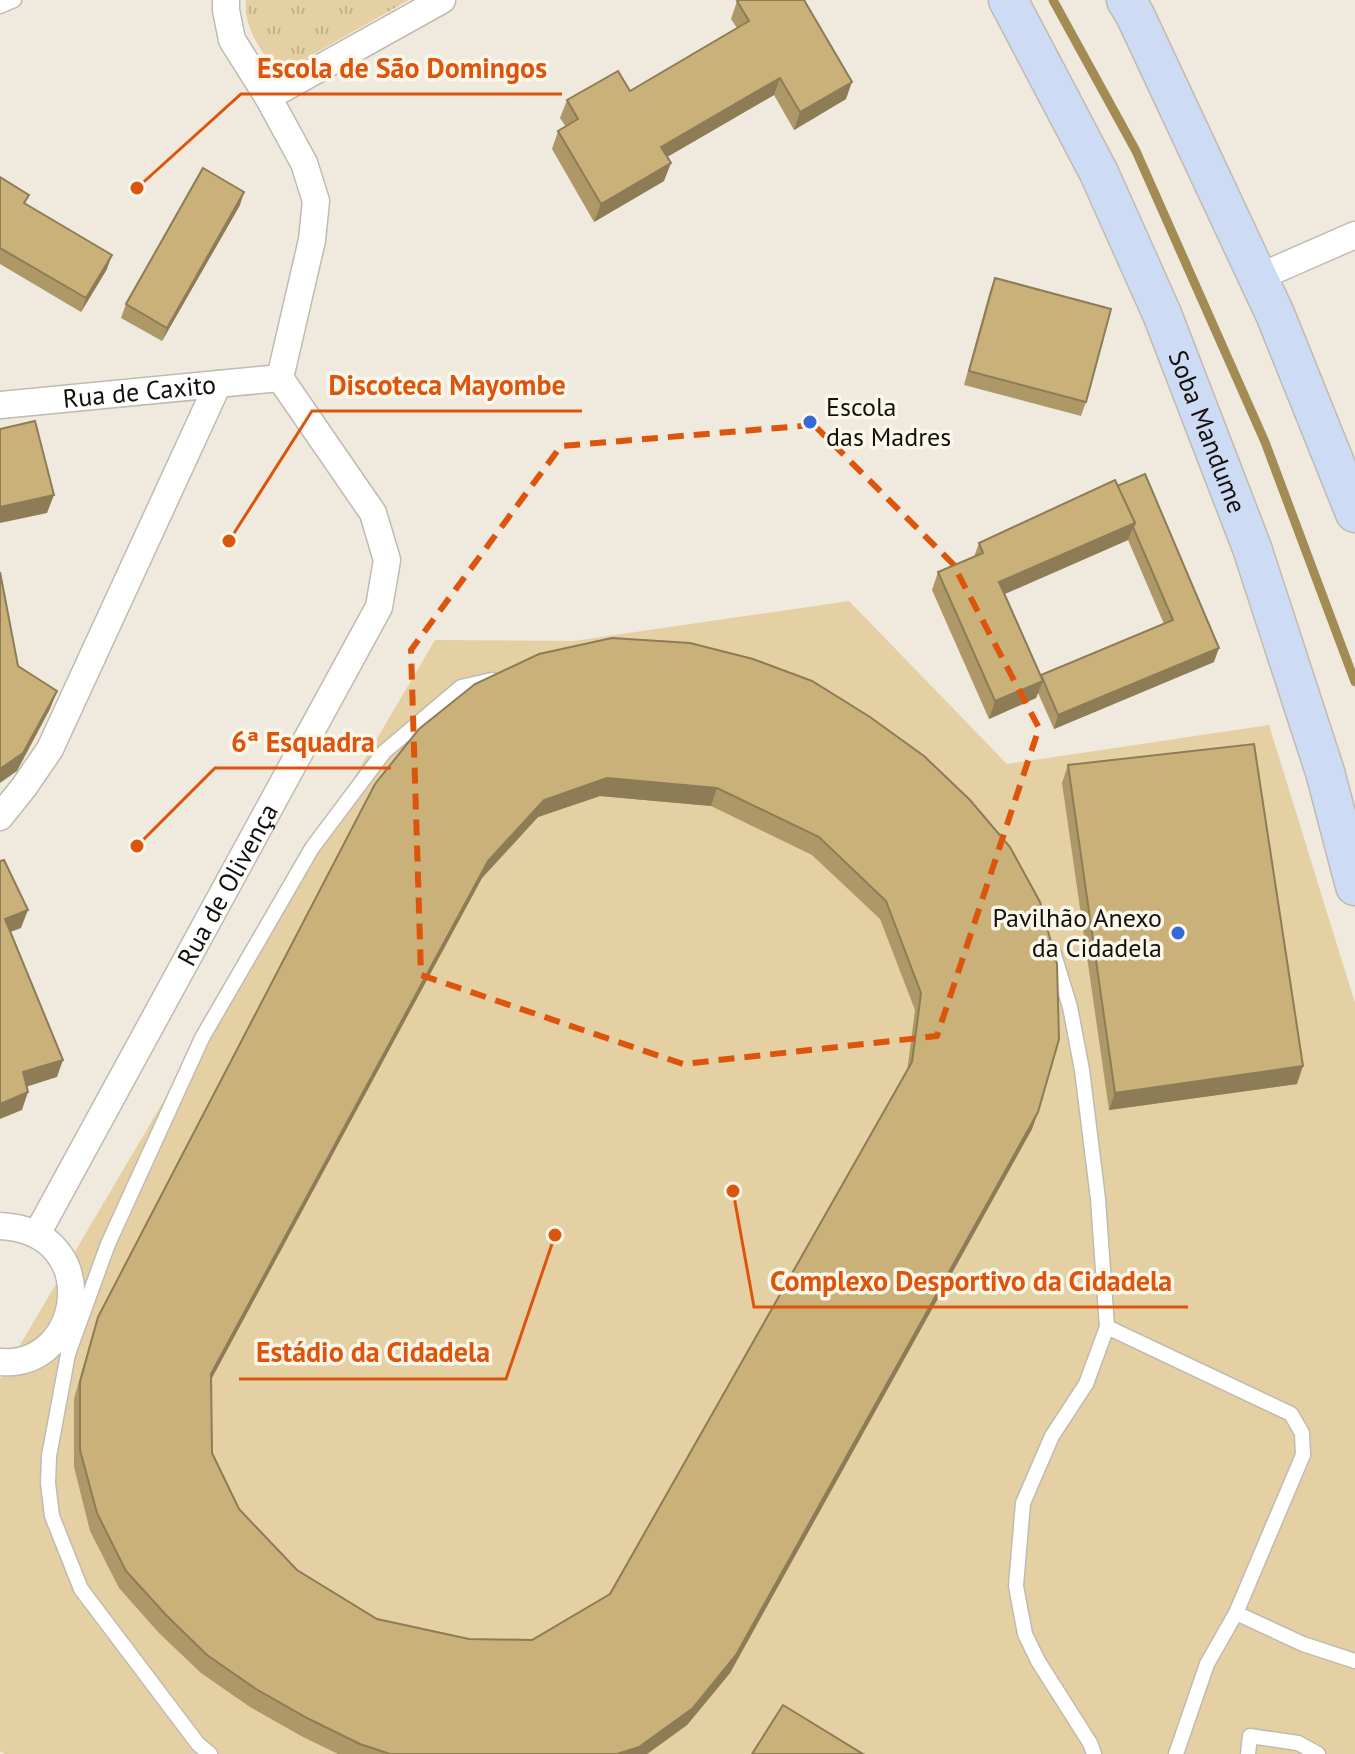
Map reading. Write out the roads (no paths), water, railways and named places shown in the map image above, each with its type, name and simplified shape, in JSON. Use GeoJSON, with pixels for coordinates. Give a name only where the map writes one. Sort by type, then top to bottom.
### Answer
{"type":"FeatureCollection","features":[{"type":"Feature","properties":{"kind":"main road","name":"Soba Mandume"},"geometry":{"type":"LineString","coordinates":[[1008,0],[1099,173],[1162,314],[1252,548],[1325,772],[1355,886]]}},
{"type":"Feature","properties":{"kind":"main road"},"geometry":{"type":"LineString","coordinates":[[1126,0],[1259,277],[1355,513]]}},
{"type":"Feature","properties":{"kind":"street"},"geometry":{"type":"LineString","coordinates":[[226,0],[232,40],[304,163],[316,201],[312,240],[280,378]]}},
{"type":"Feature","properties":{"kind":"street"},"geometry":{"type":"LineString","coordinates":[[268,97],[442,0]]}},
{"type":"Feature","properties":{"kind":"street"},"geometry":{"type":"LineString","coordinates":[[1259,277],[1355,235]]}},
{"type":"Feature","properties":{"kind":"street","name":"Rua de Caxito"},"geometry":{"type":"LineString","coordinates":[[0,405],[280,378]]}},
{"type":"Feature","properties":{"kind":"street","name":"Rua de Olivença"},"geometry":{"type":"LineString","coordinates":[[37,1234],[379,607],[387,560],[373,513],[280,378]]}},
{"type":"Feature","properties":{"kind":"street"},"geometry":{"type":"LineString","coordinates":[[0,817],[50,749],[218,384]]}},
{"type":"Feature","properties":{"kind":"street"},"geometry":{"type":"LineString","coordinates":[[0,1226],[17,1227],[37,1234],[50,1244],[62,1258],[70,1276],[72,1292],[66,1322],[54,1341],[36,1355],[10,1361],[0,1379]]}},
{"type":"Feature","properties":{"kind":"lane"},"geometry":{"type":"LineString","coordinates":[[0,6],[14,0]]}},
{"type":"Feature","properties":{"kind":"lane"},"geometry":{"type":"LineString","coordinates":[[210,1754],[198,1744],[81,1589],[52,1516],[49,1456],[68,1354],[108,1244],[202,1038],[312,848],[384,752],[461,687],[504,678]]}},
{"type":"Feature","properties":{"kind":"lane"},"geometry":{"type":"LineString","coordinates":[[1045,930],[1070,1007],[1082,1070],[1098,1199],[1107,1327],[1086,1384],[1052,1436],[1023,1503],[1016,1586],[1025,1634],[1094,1754]]}},
{"type":"Feature","properties":{"kind":"lane"},"geometry":{"type":"LineString","coordinates":[[1107,1327],[1291,1414],[1302,1433],[1303,1455],[1236,1613],[1207,1664],[1176,1754]]}},
{"type":"Feature","properties":{"kind":"lane"},"geometry":{"type":"LineString","coordinates":[[1236,1613],[1303,1644],[1355,1661]]}},
{"type":"Feature","properties":{"kind":"lane"},"geometry":{"type":"LineString","coordinates":[[1248,1754],[1250,1736],[1298,1743],[1318,1754]]}},
{"type":"Feature","properties":{"kind":"waterway"},"geometry":{"type":"LineString","coordinates":[[1053,0],[1136,151],[1265,442],[1355,682]]}},
{"type":"Feature","properties":{"kind":"place","name":"Escola de São Domingos"},"geometry":{"type":"Point","coordinates":[137,188]}},
{"type":"Feature","properties":{"kind":"place","name":"Escola das Madres"},"geometry":{"type":"Point","coordinates":[810,422]}},
{"type":"Feature","properties":{"kind":"place","name":"Discoteca Mayombe"},"geometry":{"type":"Point","coordinates":[229,541]}},
{"type":"Feature","properties":{"kind":"place","name":"6ª Esquadra"},"geometry":{"type":"Point","coordinates":[137,846]}},
{"type":"Feature","properties":{"kind":"place","name":"Pavilhão Anexo da Cidadela"},"geometry":{"type":"Point","coordinates":[1178,933]}},
{"type":"Feature","properties":{"kind":"place","name":"Complexo Desportivo da Cidadela"},"geometry":{"type":"Point","coordinates":[733,1191]}},
{"type":"Feature","properties":{"kind":"place","name":"Estádio da Cidadela"},"geometry":{"type":"Point","coordinates":[555,1235]}}]}
